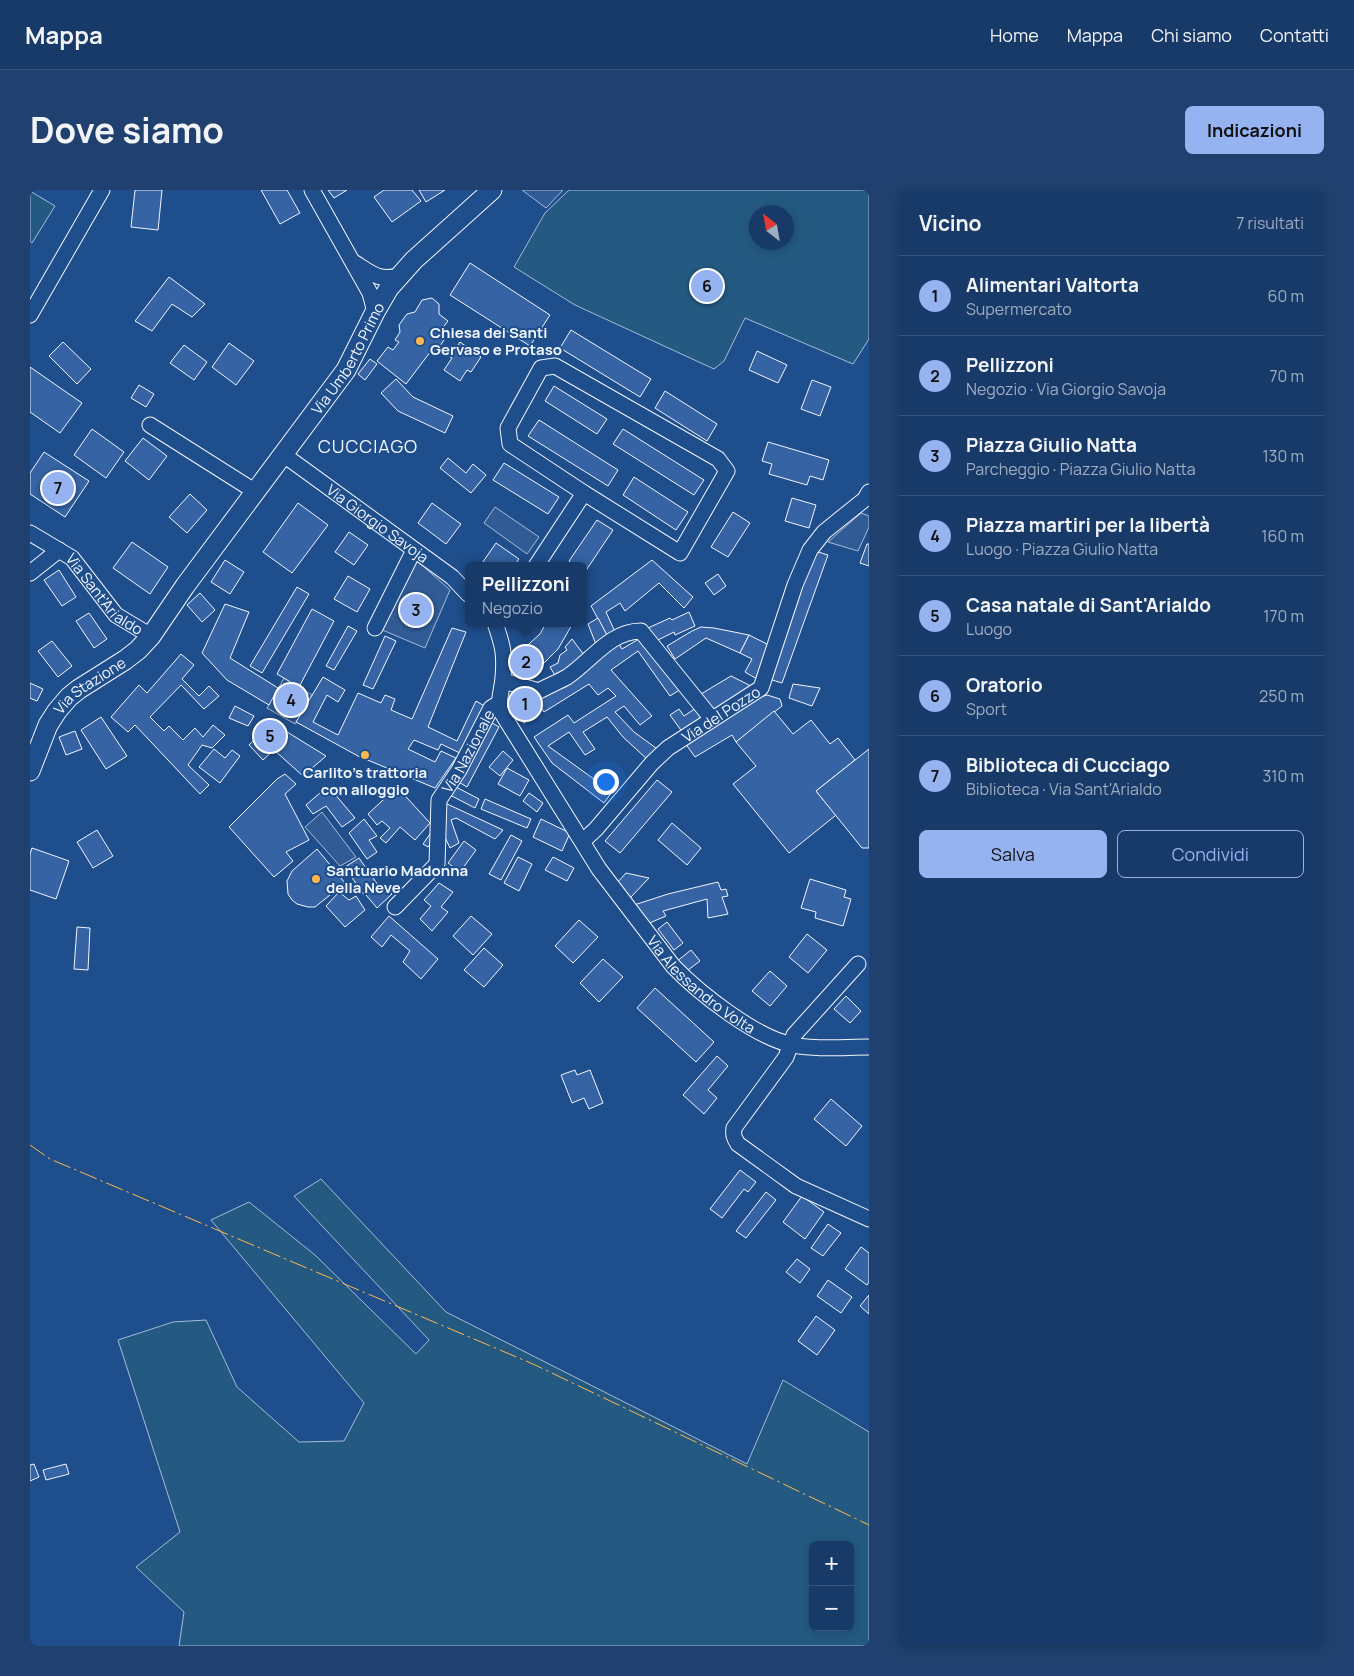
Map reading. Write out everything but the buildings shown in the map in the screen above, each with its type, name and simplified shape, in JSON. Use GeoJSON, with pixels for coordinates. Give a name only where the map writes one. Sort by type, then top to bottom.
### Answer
{"type":"FeatureCollection","features":[{"type":"Feature","properties":{"kind":"main road","name":"Via Umberto Primo"},"geometry":{"type":"LineString","coordinates":[[166,614],[346,370],[389,288],[414,260],[492,190]]}},
{"type":"Feature","properties":{"kind":"main road","name":"Via Stazione"},"geometry":{"type":"LineString","coordinates":[[30,771],[48,725],[57,710],[69,697],[138,650],[166,614]]}},
{"type":"Feature","properties":{"kind":"street"},"geometry":{"type":"LineString","coordinates":[[30,316],[102,190]]}},
{"type":"Feature","properties":{"kind":"street"},"geometry":{"type":"LineString","coordinates":[[312,190],[354,262],[370,293],[375,312]]}},
{"type":"Feature","properties":{"kind":"street"},"geometry":{"type":"LineString","coordinates":[[354,262],[376,277],[390,279],[401,275]]}},
{"type":"Feature","properties":{"kind":"street"},"geometry":{"type":"LineString","coordinates":[[556,366],[718,459],[727,471],[680,553],[584,493],[510,444],[508,428],[541,368],[556,366]]}},
{"type":"Feature","properties":{"kind":"street"},"geometry":{"type":"LineString","coordinates":[[150,425],[256,492]]}},
{"type":"Feature","properties":{"kind":"street","name":"Via Giorgio Savoja"},"geometry":{"type":"LineString","coordinates":[[284,455],[452,578],[465,591]]}},
{"type":"Feature","properties":{"kind":"street","name":"Via del Pozzo"},"geometry":{"type":"LineString","coordinates":[[582,840],[596,829],[652,763],[668,748],[761,688],[795,585],[810,550],[824,532],[864,500],[869,492]]}},
{"type":"Feature","properties":{"kind":"street"},"geometry":{"type":"LineString","coordinates":[[539,562],[584,493]]}},
{"type":"Feature","properties":{"kind":"street","name":"Via Sant'Arialdo"},"geometry":{"type":"LineString","coordinates":[[30,532],[72,558],[116,615],[150,636]]}},
{"type":"Feature","properties":{"kind":"street","name":"Via Sant'Arialdo"},"geometry":{"type":"LineString","coordinates":[[30,573],[59,550]]}},
{"type":"Feature","properties":{"kind":"street"},"geometry":{"type":"LineString","coordinates":[[375,628],[414,550]]}},
{"type":"Feature","properties":{"kind":"street"},"geometry":{"type":"LineString","coordinates":[[496,627],[504,649],[503,681],[499,703]]}},
{"type":"Feature","properties":{"kind":"street"},"geometry":{"type":"LineString","coordinates":[[503,681],[539,691],[567,676],[622,634],[641,630],[712,720]]}},
{"type":"Feature","properties":{"kind":"street","name":"Via Nazionale"},"geometry":{"type":"LineString","coordinates":[[395,907],[437,864],[439,800],[458,770],[491,708],[499,703]]}},
{"type":"Feature","properties":{"kind":"street","name":"Via Alessandro Volta"},"geometry":{"type":"LineString","coordinates":[[499,703],[500,710],[600,869],[620,898],[686,980],[759,1031],[792,1045],[813,1048],[869,1047]]}},
{"type":"Feature","properties":{"kind":"street"},"geometry":{"type":"LineString","coordinates":[[858,964],[794,1036],[786,1057],[734,1128],[733,1133],[734,1140],[796,1186],[869,1219]]}},
{"type":"Feature","properties":{"kind":"shaded area"},"geometry":{"type":"Polygon","coordinates":[[[522,190],[563,190],[546,208],[522,190]]]}},
{"type":"Feature","properties":{"kind":"shaded area"},"geometry":{"type":"Polygon","coordinates":[[[569,190],[869,190],[869,339],[853,364],[745,318],[724,361],[714,369],[575,305],[514,267],[545,213],[569,190]]]}},
{"type":"Feature","properties":{"kind":"shaded area"},"geometry":{"type":"Polygon","coordinates":[[[30,191],[55,206],[32,243],[30,241],[30,191]]]}},
{"type":"Feature","properties":{"kind":"shaded area"},"geometry":{"type":"Polygon","coordinates":[[[495,507],[539,537],[527,554],[484,523],[495,507]]]}},
{"type":"Feature","properties":{"kind":"shaded area"},"geometry":{"type":"Polygon","coordinates":[[[861,513],[869,516],[869,527],[858,551],[828,542],[861,513]]]}},
{"type":"Feature","properties":{"kind":"shaded area"},"geometry":{"type":"Polygon","coordinates":[[[415,559],[450,590],[425,648],[380,629],[415,559]]]}},
{"type":"Feature","properties":{"kind":"shaded area"},"geometry":{"type":"Polygon","coordinates":[[[284,678],[312,695],[295,724],[267,708],[284,678]]]}},
{"type":"Feature","properties":{"kind":"shaded area"},"geometry":{"type":"Polygon","coordinates":[[[322,812],[356,857],[340,866],[305,827],[322,812]]]}},
{"type":"Feature","properties":{"kind":"shaded area"},"geometry":{"type":"Polygon","coordinates":[[[321,1179],[446,1312],[747,1464],[783,1380],[869,1432],[869,1646],[179,1646],[184,1612],[136,1567],[180,1532],[118,1340],[173,1322],[206,1320],[237,1387],[299,1442],[344,1441],[364,1403],[211,1220],[249,1202],[315,1255],[416,1354],[429,1340],[294,1196],[321,1179]]]}},
{"type":"Feature","properties":{"kind":"power"},"geometry":{"type":"LineString","coordinates":[[30,1145],[50,1159],[533,1364],[869,1525]]}},
{"type":"Feature","properties":{"kind":"place","name":"Oratorio"},"geometry":{"type":"Point","coordinates":[707,286]}},
{"type":"Feature","properties":{"kind":"place","name":"Chiesa dei Santi Gervaso e Protaso"},"geometry":{"type":"Point","coordinates":[420,341]}},
{"type":"Feature","properties":{"kind":"place","name":"Biblioteca di Cucciago"},"geometry":{"type":"Point","coordinates":[58,488]}},
{"type":"Feature","properties":{"kind":"place","name":"Piazza Giulio Natta"},"geometry":{"type":"Point","coordinates":[416,610]}},
{"type":"Feature","properties":{"kind":"place","name":"Pellizzoni"},"geometry":{"type":"Point","coordinates":[526,662]}},
{"type":"Feature","properties":{"kind":"place","name":"Piazza martiri per la libertà"},"geometry":{"type":"Point","coordinates":[291,700]}},
{"type":"Feature","properties":{"kind":"place","name":"Alimentari Valtorta"},"geometry":{"type":"Point","coordinates":[525,704]}},
{"type":"Feature","properties":{"kind":"place","name":"Casa natale di Sant'Arialdo"},"geometry":{"type":"Point","coordinates":[270,736]}},
{"type":"Feature","properties":{"kind":"place","name":"Carlito's trattoria con alloggio"},"geometry":{"type":"Point","coordinates":[365,755]}},
{"type":"Feature","properties":{"kind":"place","name":"Santuario Madonna della Neve"},"geometry":{"type":"Point","coordinates":[316,879]}},
{"type":"Feature","properties":{"kind":"district","name":"CUCCIAGO"},"geometry":{"type":"Point","coordinates":[368,446]}}]}
